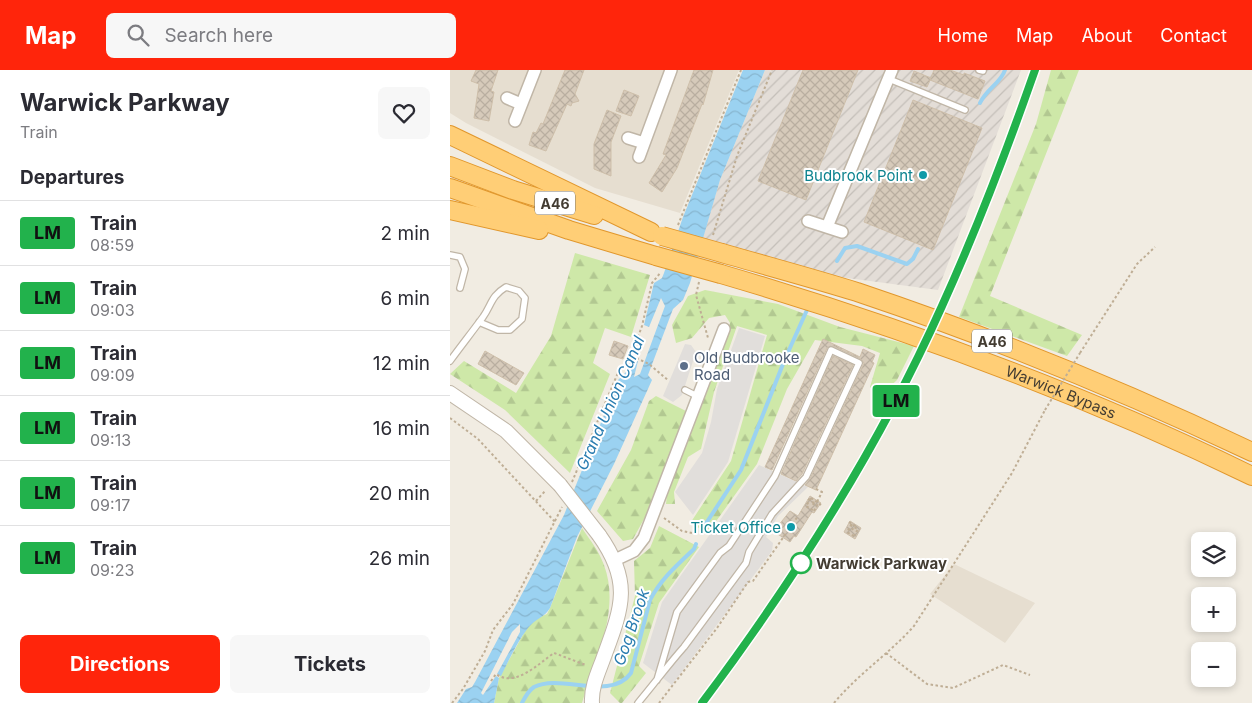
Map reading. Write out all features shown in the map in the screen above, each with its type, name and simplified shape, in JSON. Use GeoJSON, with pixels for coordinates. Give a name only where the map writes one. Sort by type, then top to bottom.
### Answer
{"type":"FeatureCollection","features":[{"type":"Feature","properties":{"kind":"highway"},"geometry":{"type":"LineString","coordinates":[[450,136],[663,233]]}},
{"type":"Feature","properties":{"kind":"highway","name":"A46"},"geometry":{"type":"LineString","coordinates":[[450,166],[513,190],[717,247]]}},
{"type":"Feature","properties":{"kind":"highway","name":"A46"},"geometry":{"type":"LineString","coordinates":[[450,188],[560,227],[638,250],[660,261]]}},
{"type":"Feature","properties":{"kind":"highway"},"geometry":{"type":"LineString","coordinates":[[450,210],[498,222],[638,250]]}},
{"type":"Feature","properties":{"kind":"highway","name":"Warwick Bypass"},"geometry":{"type":"LineString","coordinates":[[717,247],[856,292],[1008,347],[1150,405],[1252,452]]}},
{"type":"Feature","properties":{"kind":"highway","name":"Warwick Bypass"},"geometry":{"type":"LineString","coordinates":[[660,261],[721,274],[855,314],[1001,366],[1140,423],[1252,476]]}},
{"type":"Feature","properties":{"kind":"street"},"geometry":{"type":"LineString","coordinates":[[515,121],[535,70]]}},
{"type":"Feature","properties":{"kind":"street"},"geometry":{"type":"LineString","coordinates":[[639,157],[671,70]]}},
{"type":"Feature","properties":{"kind":"street"},"geometry":{"type":"LineString","coordinates":[[827,227],[891,74]]}},
{"type":"Feature","properties":{"kind":"street"},"geometry":{"type":"LineString","coordinates":[[507,98],[522,104]]}},
{"type":"Feature","properties":{"kind":"street"},"geometry":{"type":"LineString","coordinates":[[628,138],[644,143]]}},
{"type":"Feature","properties":{"kind":"street"},"geometry":{"type":"LineString","coordinates":[[808,221],[842,232]]}},
{"type":"Feature","properties":{"kind":"street"},"geometry":{"type":"LineString","coordinates":[[615,560],[637,548],[644,538],[656,511],[724,329]]}},
{"type":"Feature","properties":{"kind":"street"},"geometry":{"type":"LineString","coordinates":[[450,393],[506,430],[559,487],[599,535],[615,560],[620,577],[622,600],[596,680],[592,703]]}},
{"type":"Feature","properties":{"kind":"lane"},"geometry":{"type":"LineString","coordinates":[[891,74],[965,110]]}},
{"type":"Feature","properties":{"kind":"lane"},"geometry":{"type":"LineString","coordinates":[[450,255],[460,257],[465,269],[460,288]]}},
{"type":"Feature","properties":{"kind":"lane"},"geometry":{"type":"LineString","coordinates":[[450,361],[479,322],[494,294],[506,287],[519,291],[524,298],[522,318],[510,330],[498,330],[479,322]]}},
{"type":"Feature","properties":{"kind":"lane"},"geometry":{"type":"LineString","coordinates":[[638,703],[657,680],[676,656],[746,563],[749,552],[772,514],[802,484],[859,363],[831,350],[775,476],[729,546],[720,553],[676,612],[657,680]]}},
{"type":"Feature","properties":{"kind":"lane"},"geometry":{"type":"LineString","coordinates":[[685,390],[699,397]]}},
{"type":"Feature","properties":{"kind":"lane"},"geometry":{"type":"LineString","coordinates":[[663,654],[676,656]]}},
{"type":"Feature","properties":{"kind":"path"},"geometry":{"type":"LineString","coordinates":[[663,233],[741,70]]}},
{"type":"Feature","properties":{"kind":"path"},"geometry":{"type":"LineString","coordinates":[[717,247],[737,156],[772,70]]}},
{"type":"Feature","properties":{"kind":"path"},"geometry":{"type":"LineString","coordinates":[[834,703],[860,674],[900,642],[928,605],[1012,473],[1080,353],[1137,264],[1155,247]]}},
{"type":"Feature","properties":{"kind":"path"},"geometry":{"type":"LineString","coordinates":[[536,500],[541,493],[559,487],[616,374],[631,356],[642,326],[652,283],[660,274],[660,261]]}},
{"type":"Feature","properties":{"kind":"path"},"geometry":{"type":"LineString","coordinates":[[700,278],[696,295],[713,359]]}},
{"type":"Feature","properties":{"kind":"path"},"geometry":{"type":"LineString","coordinates":[[631,356],[649,364],[669,381]]}},
{"type":"Feature","properties":{"kind":"path"},"geometry":{"type":"LineString","coordinates":[[450,418],[478,439],[556,523]]}},
{"type":"Feature","properties":{"kind":"path"},"geometry":{"type":"LineString","coordinates":[[813,505],[822,492],[816,489]]}},
{"type":"Feature","properties":{"kind":"path"},"geometry":{"type":"LineString","coordinates":[[808,499],[817,505],[814,511],[806,506],[811,498],[821,505]]}},
{"type":"Feature","properties":{"kind":"path"},"geometry":{"type":"LineString","coordinates":[[452,703],[463,689],[485,651],[493,630],[513,604],[556,523],[563,504]]}},
{"type":"Feature","properties":{"kind":"path"},"geometry":{"type":"LineString","coordinates":[[656,511],[682,531],[692,533]]}},
{"type":"Feature","properties":{"kind":"path"},"geometry":{"type":"LineString","coordinates":[[659,703],[717,628],[748,582],[753,581],[798,516]]}},
{"type":"Feature","properties":{"kind":"path"},"geometry":{"type":"LineString","coordinates":[[850,524],[855,526],[852,530]]}},
{"type":"Feature","properties":{"kind":"path"},"geometry":{"type":"LineString","coordinates":[[850,524],[858,530],[854,536],[847,532],[850,524]]}},
{"type":"Feature","properties":{"kind":"path"},"geometry":{"type":"LineString","coordinates":[[491,681],[496,674],[502,678],[520,677],[554,653],[596,680]]}},
{"type":"Feature","properties":{"kind":"path"},"geometry":{"type":"LineString","coordinates":[[886,653],[927,684],[953,688],[1004,665],[1030,675]]}},
{"type":"Feature","properties":{"kind":"shaded area"},"geometry":{"type":"Polygon","coordinates":[[[450,70],[739,70],[680,213],[595,188],[466,123],[450,113],[450,70]]]}},
{"type":"Feature","properties":{"kind":"shaded area"},"geometry":{"type":"Polygon","coordinates":[[[765,70],[1021,70],[938,290],[817,274],[702,240],[720,180],[765,70]]]}},
{"type":"Feature","properties":{"kind":"shaded area"},"geometry":{"type":"Polygon","coordinates":[[[739,328],[765,336],[728,462],[693,515],[675,492],[702,453],[711,422],[717,389],[739,328]]]}},
{"type":"Feature","properties":{"kind":"shaded area","name":"Old Budbrooke Road"},"geometry":{"type":"Polygon","coordinates":[[[685,344],[691,345],[696,352],[682,395],[673,402],[663,396],[685,344]]]}},
{"type":"Feature","properties":{"kind":"shaded area"},"geometry":{"type":"Polygon","coordinates":[[[759,465],[808,487],[778,516],[766,537],[773,543],[772,551],[672,685],[643,663],[662,602],[759,465]]]}},
{"type":"Feature","properties":{"kind":"shaded area"},"geometry":{"type":"Polygon","coordinates":[[[954,564],[1035,603],[1005,643],[930,594],[954,564]]]}},
{"type":"Feature","properties":{"kind":"green space"},"geometry":{"type":"Polygon","coordinates":[[[1051,70],[1079,70],[990,296],[1082,335],[1067,356],[959,317],[1036,124],[1051,70]]]}},
{"type":"Feature","properties":{"kind":"green space"},"geometry":{"type":"Polygon","coordinates":[[[575,253],[650,275],[631,337],[605,328],[593,363],[610,374],[570,473],[505,410],[450,374],[464,361],[516,393],[551,336],[575,253]]]}},
{"type":"Feature","properties":{"kind":"green space"},"geometry":{"type":"Polygon","coordinates":[[[705,290],[778,304],[840,327],[914,346],[897,380],[880,396],[870,387],[880,353],[862,346],[815,340],[787,389],[757,464],[707,534],[691,522],[731,461],[767,335],[737,326],[714,392],[701,449],[688,457],[674,492],[675,504],[666,504],[668,485],[730,323],[725,315],[709,318],[692,338],[676,343],[672,325],[688,296],[705,290]]]}},
{"type":"Feature","properties":{"kind":"green space"},"geometry":{"type":"Polygon","coordinates":[[[656,396],[686,411],[649,510],[633,539],[623,541],[597,511],[631,450],[649,401],[656,396]]]}},
{"type":"Feature","properties":{"kind":"green space"},"geometry":{"type":"Polygon","coordinates":[[[659,526],[699,547],[659,603],[639,666],[646,673],[622,703],[620,703],[610,693],[635,596],[634,561],[650,548],[659,526]]]}},
{"type":"Feature","properties":{"kind":"green space"},"geometry":{"type":"Polygon","coordinates":[[[582,528],[597,550],[604,565],[610,600],[604,635],[582,703],[494,703],[499,678],[525,631],[535,619],[547,614],[582,528]]]}},
{"type":"Feature","properties":{"kind":"water","name":"Grand Union Canal"},"geometry":{"type":"Polygon","coordinates":[[[743,70],[765,70],[720,180],[690,283],[683,300],[673,309],[648,375],[652,380],[614,464],[577,537],[550,608],[524,633],[501,676],[497,674],[520,632],[520,624],[512,632],[481,693],[483,695],[496,676],[499,678],[494,703],[457,703],[466,689],[472,687],[475,682],[564,515],[618,380],[628,370],[632,359],[638,361],[634,377],[640,374],[665,306],[661,298],[649,327],[644,325],[654,283],[662,278],[683,217],[743,70]]]}},
{"type":"Feature","properties":{"kind":"building"},"geometry":{"type":"Polygon","coordinates":[[[476,70],[498,70],[491,91],[494,92],[489,121],[474,118],[479,84],[471,81],[476,70]]]}},
{"type":"Feature","properties":{"kind":"building"},"geometry":{"type":"Polygon","coordinates":[[[565,70],[584,70],[575,94],[579,101],[572,103],[571,106],[567,104],[546,151],[529,145],[533,132],[536,133],[541,123],[543,124],[565,70]]]}},
{"type":"Feature","properties":{"kind":"building"},"geometry":{"type":"Polygon","coordinates":[[[694,70],[713,70],[703,105],[677,168],[662,192],[649,183],[666,155],[663,154],[694,70]]]}},
{"type":"Feature","properties":{"kind":"building"},"geometry":{"type":"Polygon","coordinates":[[[803,70],[858,70],[806,200],[758,181],[803,70]]]}},
{"type":"Feature","properties":{"kind":"building"},"geometry":{"type":"Polygon","coordinates":[[[934,70],[950,70],[964,75],[964,73],[985,81],[978,99],[930,80],[934,70]]]}},
{"type":"Feature","properties":{"kind":"building"},"geometry":{"type":"Polygon","coordinates":[[[914,71],[931,78],[927,87],[910,81],[914,71]]]}},
{"type":"Feature","properties":{"kind":"building"},"geometry":{"type":"Polygon","coordinates":[[[624,90],[639,96],[631,116],[616,111],[624,90]]]}},
{"type":"Feature","properties":{"kind":"building","name":"Budbrook Point"},"geometry":{"type":"Polygon","coordinates":[[[913,100],[982,128],[933,250],[864,222],[913,100]]]}},
{"type":"Feature","properties":{"kind":"building"},"geometry":{"type":"Polygon","coordinates":[[[607,110],[621,116],[611,142],[611,176],[594,169],[594,144],[607,110]]]}},
{"type":"Feature","properties":{"kind":"building"},"geometry":{"type":"Polygon","coordinates":[[[823,339],[860,357],[863,349],[875,355],[872,362],[874,363],[816,490],[805,485],[810,479],[864,363],[861,359],[833,346],[827,348],[772,470],[765,467],[823,339]]]}},
{"type":"Feature","properties":{"kind":"building"},"geometry":{"type":"Polygon","coordinates":[[[614,341],[628,346],[623,359],[609,355],[614,341]]]}},
{"type":"Feature","properties":{"kind":"building"},"geometry":{"type":"Polygon","coordinates":[[[485,351],[524,373],[516,385],[478,364],[485,351]]]}},
{"type":"Feature","properties":{"kind":"building"},"geometry":{"type":"Polygon","coordinates":[[[833,356],[853,365],[802,474],[796,481],[781,474],[833,356]]]}},
{"type":"Feature","properties":{"kind":"building","name":"Ticket Office"},"geometry":{"type":"Polygon","coordinates":[[[810,496],[821,503],[814,513],[812,512],[796,537],[794,536],[790,542],[776,533],[780,527],[778,526],[790,511],[798,516],[810,496]]]}},
{"type":"Feature","properties":{"kind":"building"},"geometry":{"type":"Polygon","coordinates":[[[850,521],[861,528],[855,539],[844,532],[850,521]]]}},
{"type":"Feature","properties":{"kind":"waterway","name":"Gog Brook"},"geometry":{"type":"LineString","coordinates":[[980,103],[1005,70]]}},
{"type":"Feature","properties":{"kind":"waterway","name":"Gog Brook"},"geometry":{"type":"LineString","coordinates":[[837,261],[845,248],[857,246],[907,264],[913,259],[918,249]]}},
{"type":"Feature","properties":{"kind":"waterway","name":"Gog Brook"},"geometry":{"type":"LineString","coordinates":[[701,531],[741,470],[785,359],[807,310]]}},
{"type":"Feature","properties":{"kind":"waterway","name":"Gog Brook"},"geometry":{"type":"LineString","coordinates":[[522,703],[534,687],[558,683],[611,685],[622,681],[631,673],[650,600],[654,592],[664,579],[694,549],[696,544]]}},
{"type":"Feature","properties":{"kind":"railway"},"geometry":{"type":"LineString","coordinates":[[702,703],[802,560],[833,511],[891,410],[942,306],[967,248],[1035,70]]}},
{"type":"Feature","properties":{"kind":"train","name":"LM"},"geometry":{"type":"LineString","coordinates":[[702,703],[752,637],[797,569],[827,521],[894,404],[942,307],[969,246],[998,175],[1035,70]]}},
{"type":"Feature","properties":{"kind":"place","name":"Budbrook Point"},"geometry":{"type":"Point","coordinates":[923,175]}},
{"type":"Feature","properties":{"kind":"place","name":"Old Budbrooke Road"},"geometry":{"type":"Point","coordinates":[684,366]}},
{"type":"Feature","properties":{"kind":"place","name":"Ticket Office"},"geometry":{"type":"Point","coordinates":[791,527]}},
{"type":"Feature","properties":{"kind":"place","name":"Warwick Parkway"},"geometry":{"type":"Point","coordinates":[801,563]}}]}
